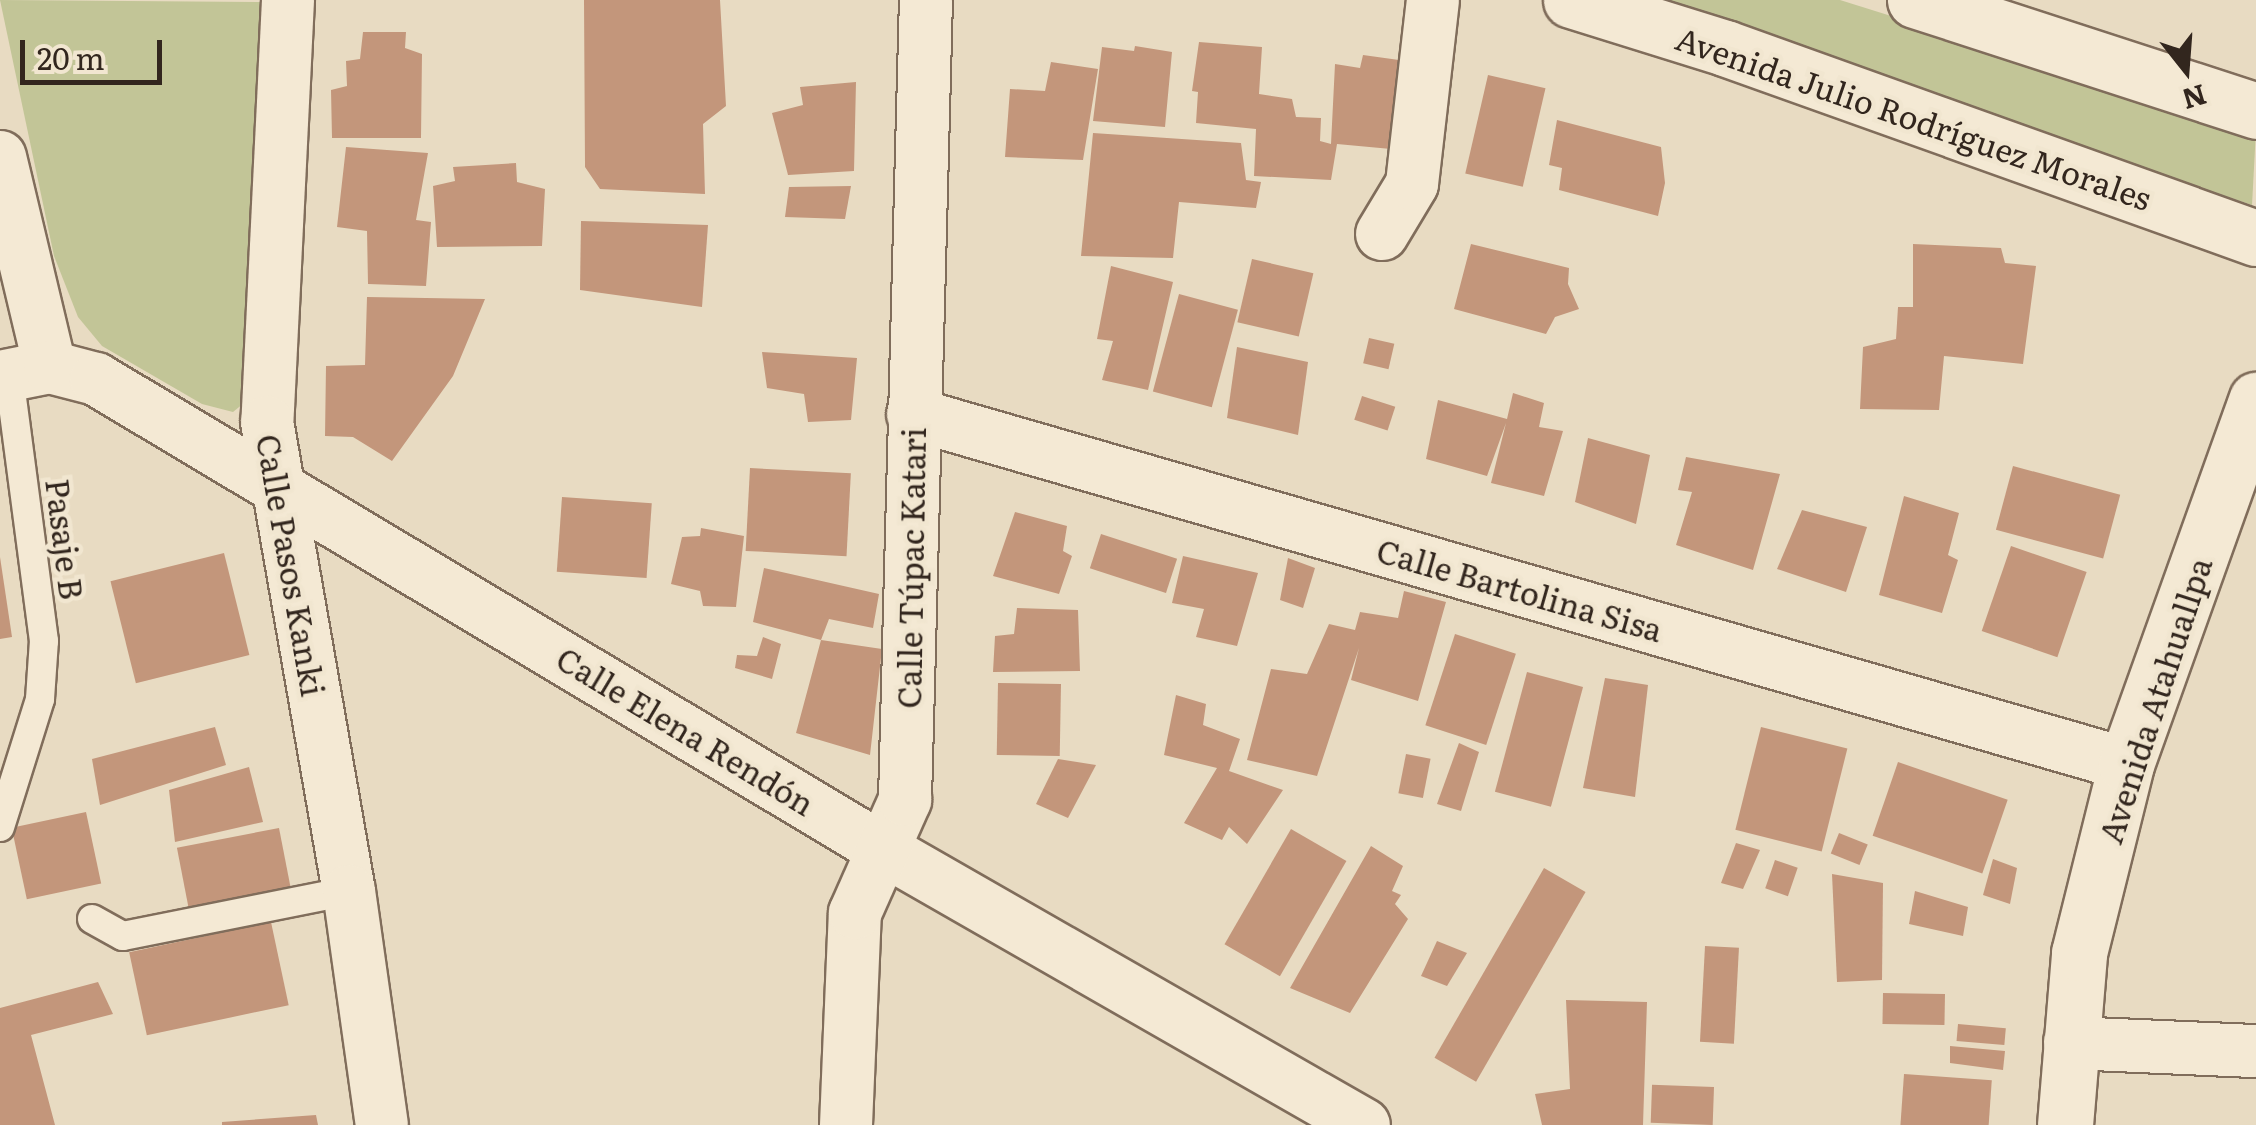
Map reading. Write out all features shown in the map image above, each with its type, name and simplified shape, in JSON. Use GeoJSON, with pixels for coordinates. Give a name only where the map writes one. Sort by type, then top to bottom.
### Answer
{"type":"FeatureCollection","features":[{"type":"Feature","properties":{"kind":"main road","name":"Avenida Julio Rodríguez Morales"},"geometry":{"type":"LineString","coordinates":[[1571,0],[1725,48],[2256,238]]}},
{"type":"Feature","properties":{"kind":"main road"},"geometry":{"type":"LineString","coordinates":[[1915,0],[2256,111]]}},
{"type":"Feature","properties":{"kind":"main road","name":"Avenida Atahuallpa"},"geometry":{"type":"LineString","coordinates":[[2065,1125],[2079,953],[2126,764],[2256,400]]}},
{"type":"Feature","properties":{"kind":"street","name":"Calle Pasos Kanki"},"geometry":{"type":"LineString","coordinates":[[288,0],[266,422],[349,892],[382,1125]]}},
{"type":"Feature","properties":{"kind":"street","name":"Calle Túpac Katari"},"geometry":{"type":"LineString","coordinates":[[846,1125],[855,913],[905,800],[926,0]]}},
{"type":"Feature","properties":{"kind":"street"},"geometry":{"type":"LineString","coordinates":[[1382,234],[1412,184],[1433,0]]}},
{"type":"Feature","properties":{"kind":"street"},"geometry":{"type":"LineString","coordinates":[[0,157],[20,373]]}},
{"type":"Feature","properties":{"kind":"street","name":"Calle Elena Rendón"},"geometry":{"type":"LineString","coordinates":[[20,373],[96,379],[884,850],[1364,1125]]}},
{"type":"Feature","properties":{"kind":"street","name":"Calle Bartolina Sisa"},"geometry":{"type":"LineString","coordinates":[[913,414],[2126,764]]}},
{"type":"Feature","properties":{"kind":"street"},"geometry":{"type":"LineString","coordinates":[[2070,1043],[2256,1051]]}},
{"type":"Feature","properties":{"kind":"lane","name":"Pasaje B"},"geometry":{"type":"LineString","coordinates":[[0,827],[40,699],[44,641],[20,373]]}},
{"type":"Feature","properties":{"kind":"lane"},"geometry":{"type":"LineString","coordinates":[[92,919],[123,936],[349,892]]}},
{"type":"Feature","properties":{"kind":"green space"},"geometry":{"type":"Polygon","coordinates":[[[0,0],[261,2],[244,403],[233,412],[202,404],[102,346],[78,317],[54,256],[0,0]]]}},
{"type":"Feature","properties":{"kind":"green space"},"geometry":{"type":"Polygon","coordinates":[[[1634,0],[1840,0],[2256,130],[2252,205],[1634,0]]]}},
{"type":"Feature","properties":{"kind":"building"},"geometry":{"type":"Polygon","coordinates":[[[584,0],[720,0],[726,106],[703,124],[705,194],[600,189],[585,167],[584,0]]]}},
{"type":"Feature","properties":{"kind":"building"},"geometry":{"type":"Polygon","coordinates":[[[363,32],[406,32],[405,48],[422,54],[421,138],[332,138],[331,90],[347,86],[346,61],[360,59],[363,32]]]}},
{"type":"Feature","properties":{"kind":"building"},"geometry":{"type":"Polygon","coordinates":[[[1199,42],[1262,47],[1259,94],[1292,99],[1296,117],[1321,118],[1320,141],[1331,144],[1335,64],[1360,68],[1363,55],[1399,60],[1391,149],[1337,144],[1331,180],[1254,176],[1256,129],[1196,123],[1198,92],[1192,91],[1199,42]]]}},
{"type":"Feature","properties":{"kind":"building"},"geometry":{"type":"Polygon","coordinates":[[[1135,46],[1172,52],[1165,127],[1093,121],[1102,47],[1134,51],[1135,46]]]}},
{"type":"Feature","properties":{"kind":"building"},"geometry":{"type":"Polygon","coordinates":[[[1051,62],[1098,69],[1083,160],[1005,157],[1010,89],[1045,91],[1051,62]]]}},
{"type":"Feature","properties":{"kind":"building"},"geometry":{"type":"Polygon","coordinates":[[[1488,75],[1545,88],[1523,187],[1465,173],[1488,75]]]}},
{"type":"Feature","properties":{"kind":"building"},"geometry":{"type":"Polygon","coordinates":[[[856,82],[854,171],[788,175],[772,113],[803,105],[800,87],[856,82]]]}},
{"type":"Feature","properties":{"kind":"building"},"geometry":{"type":"Polygon","coordinates":[[[1557,120],[1661,147],[1665,183],[1658,216],[1559,190],[1562,168],[1549,165],[1557,120]]]}},
{"type":"Feature","properties":{"kind":"building"},"geometry":{"type":"Polygon","coordinates":[[[1093,133],[1241,143],[1246,180],[1261,182],[1256,208],[1179,202],[1173,258],[1081,256],[1093,133]]]}},
{"type":"Feature","properties":{"kind":"building"},"geometry":{"type":"Polygon","coordinates":[[[346,147],[428,153],[416,220],[431,222],[426,286],[368,284],[367,231],[337,227],[346,147]]]}},
{"type":"Feature","properties":{"kind":"building"},"geometry":{"type":"Polygon","coordinates":[[[516,163],[517,182],[545,189],[542,246],[437,247],[433,186],[455,181],[453,167],[516,163]]]}},
{"type":"Feature","properties":{"kind":"building"},"geometry":{"type":"Polygon","coordinates":[[[851,186],[845,219],[785,217],[789,187],[851,186]]]}},
{"type":"Feature","properties":{"kind":"building"},"geometry":{"type":"Polygon","coordinates":[[[581,221],[708,225],[702,307],[580,290],[581,221]]]}},
{"type":"Feature","properties":{"kind":"building"},"geometry":{"type":"Polygon","coordinates":[[[1471,244],[1569,268],[1568,284],[1579,309],[1555,317],[1546,334],[1454,309],[1471,244]]]}},
{"type":"Feature","properties":{"kind":"building"},"geometry":{"type":"Polygon","coordinates":[[[1913,244],[2001,248],[2005,263],[2036,266],[2023,364],[1944,356],[1939,410],[1860,409],[1863,347],[1896,339],[1898,307],[1913,307],[1913,244]]]}},
{"type":"Feature","properties":{"kind":"building"},"geometry":{"type":"Polygon","coordinates":[[[1252,259],[1313,273],[1299,337],[1237,322],[1252,259]]]}},
{"type":"Feature","properties":{"kind":"building"},"geometry":{"type":"Polygon","coordinates":[[[1111,266],[1173,282],[1148,390],[1102,380],[1113,341],[1097,339],[1111,266]]]}},
{"type":"Feature","properties":{"kind":"building"},"geometry":{"type":"Polygon","coordinates":[[[1179,294],[1238,310],[1212,407],[1153,392],[1179,294]]]}},
{"type":"Feature","properties":{"kind":"building"},"geometry":{"type":"Polygon","coordinates":[[[367,297],[485,299],[453,376],[392,461],[353,437],[325,436],[326,366],[365,365],[367,297]]]}},
{"type":"Feature","properties":{"kind":"building"},"geometry":{"type":"Polygon","coordinates":[[[1369,338],[1394,344],[1388,369],[1363,363],[1369,338]]]}},
{"type":"Feature","properties":{"kind":"building"},"geometry":{"type":"Polygon","coordinates":[[[1237,347],[1308,362],[1298,435],[1227,418],[1237,347]]]}},
{"type":"Feature","properties":{"kind":"building"},"geometry":{"type":"Polygon","coordinates":[[[762,352],[857,358],[851,420],[808,422],[804,394],[767,388],[762,352]]]}},
{"type":"Feature","properties":{"kind":"building"},"geometry":{"type":"Polygon","coordinates":[[[1513,393],[1544,403],[1539,427],[1563,431],[1544,496],[1491,483],[1506,423],[1487,476],[1426,459],[1438,400],[1507,419],[1513,393]]]}},
{"type":"Feature","properties":{"kind":"building"},"geometry":{"type":"Polygon","coordinates":[[[1362,396],[1395,407],[1388,431],[1354,420],[1362,396]]]}},
{"type":"Feature","properties":{"kind":"building"},"geometry":{"type":"Polygon","coordinates":[[[1588,438],[1650,455],[1636,524],[1575,502],[1588,438]]]}},
{"type":"Feature","properties":{"kind":"building"},"geometry":{"type":"Polygon","coordinates":[[[1686,457],[1780,474],[1753,570],[1676,545],[1692,492],[1678,490],[1686,457]]]}},
{"type":"Feature","properties":{"kind":"building"},"geometry":{"type":"Polygon","coordinates":[[[2013,466],[2120,495],[2103,558],[1996,530],[2013,466]]]}},
{"type":"Feature","properties":{"kind":"building"},"geometry":{"type":"Polygon","coordinates":[[[750,468],[851,473],[847,556],[746,551],[750,468]]]}},
{"type":"Feature","properties":{"kind":"building"},"geometry":{"type":"Polygon","coordinates":[[[1904,496],[1959,513],[1948,555],[1958,560],[1942,613],[1879,595],[1904,496]]]}},
{"type":"Feature","properties":{"kind":"building"},"geometry":{"type":"Polygon","coordinates":[[[562,497],[652,503],[647,578],[557,572],[562,497]]]}},
{"type":"Feature","properties":{"kind":"building"},"geometry":{"type":"Polygon","coordinates":[[[1802,510],[1867,527],[1846,592],[1777,569],[1802,510]]]}},
{"type":"Feature","properties":{"kind":"building"},"geometry":{"type":"Polygon","coordinates":[[[1015,512],[1067,526],[1063,551],[1072,556],[1059,594],[993,576],[1015,512]]]}},
{"type":"Feature","properties":{"kind":"building"},"geometry":{"type":"Polygon","coordinates":[[[701,528],[744,536],[736,607],[703,606],[700,591],[671,584],[682,537],[700,536],[701,528]]]}},
{"type":"Feature","properties":{"kind":"building"},"geometry":{"type":"Polygon","coordinates":[[[1101,534],[1177,559],[1166,593],[1090,568],[1101,534]]]}},
{"type":"Feature","properties":{"kind":"building"},"geometry":{"type":"Polygon","coordinates":[[[2011,546],[2087,572],[2057,657],[1982,631],[2011,546]]]}},
{"type":"Feature","properties":{"kind":"building"},"geometry":{"type":"Polygon","coordinates":[[[224,553],[249,655],[136,683],[110,581],[224,553]]]}},
{"type":"Feature","properties":{"kind":"building"},"geometry":{"type":"Polygon","coordinates":[[[1183,556],[1258,573],[1237,646],[1196,637],[1204,609],[1172,603],[1183,556]]]}},
{"type":"Feature","properties":{"kind":"building"},"geometry":{"type":"Polygon","coordinates":[[[0,557],[12,637],[0,639],[0,557]]]}},
{"type":"Feature","properties":{"kind":"building"},"geometry":{"type":"Polygon","coordinates":[[[1288,558],[1315,568],[1303,608],[1280,600],[1288,558]]]}},
{"type":"Feature","properties":{"kind":"building"},"geometry":{"type":"Polygon","coordinates":[[[764,568],[879,594],[873,628],[829,619],[821,640],[753,622],[764,568]]]}},
{"type":"Feature","properties":{"kind":"building"},"geometry":{"type":"Polygon","coordinates":[[[1404,591],[1446,602],[1418,701],[1351,680],[1359,648],[1317,776],[1247,760],[1271,669],[1307,674],[1329,624],[1355,630],[1360,612],[1398,618],[1404,591]]]}},
{"type":"Feature","properties":{"kind":"building"},"geometry":{"type":"Polygon","coordinates":[[[1017,608],[1078,610],[1080,671],[993,672],[995,636],[1014,634],[1017,608]]]}},
{"type":"Feature","properties":{"kind":"building"},"geometry":{"type":"Polygon","coordinates":[[[1455,634],[1516,654],[1486,745],[1425,725],[1455,634]]]}},
{"type":"Feature","properties":{"kind":"building"},"geometry":{"type":"Polygon","coordinates":[[[763,637],[781,644],[772,679],[735,668],[737,655],[757,656],[763,637]]]}},
{"type":"Feature","properties":{"kind":"building"},"geometry":{"type":"Polygon","coordinates":[[[821,640],[882,649],[870,755],[796,733],[821,640]]]}},
{"type":"Feature","properties":{"kind":"building"},"geometry":{"type":"Polygon","coordinates":[[[1527,672],[1583,687],[1551,807],[1495,792],[1527,672]]]}},
{"type":"Feature","properties":{"kind":"building"},"geometry":{"type":"Polygon","coordinates":[[[1605,678],[1648,685],[1635,797],[1583,788],[1605,678]]]}},
{"type":"Feature","properties":{"kind":"building"},"geometry":{"type":"Polygon","coordinates":[[[998,683],[1061,684],[1060,756],[997,755],[998,683]]]}},
{"type":"Feature","properties":{"kind":"building"},"geometry":{"type":"Polygon","coordinates":[[[1176,695],[1206,704],[1203,725],[1240,739],[1229,771],[1283,790],[1247,844],[1229,827],[1222,840],[1184,823],[1217,768],[1164,755],[1176,695]]]}},
{"type":"Feature","properties":{"kind":"building"},"geometry":{"type":"Polygon","coordinates":[[[215,727],[226,765],[100,805],[92,759],[215,727]]]}},
{"type":"Feature","properties":{"kind":"building"},"geometry":{"type":"Polygon","coordinates":[[[1761,727],[1847,749],[1822,851],[1735,830],[1761,727]]]}},
{"type":"Feature","properties":{"kind":"building"},"geometry":{"type":"Polygon","coordinates":[[[1459,743],[1479,752],[1461,811],[1437,804],[1459,743]]]}},
{"type":"Feature","properties":{"kind":"building"},"geometry":{"type":"Polygon","coordinates":[[[1406,754],[1431,759],[1423,798],[1398,793],[1406,754]]]}},
{"type":"Feature","properties":{"kind":"building"},"geometry":{"type":"Polygon","coordinates":[[[1058,759],[1096,765],[1068,818],[1036,804],[1058,759]]]}},
{"type":"Feature","properties":{"kind":"building"},"geometry":{"type":"Polygon","coordinates":[[[1898,762],[2008,800],[1982,874],[1873,836],[1898,762]]]}},
{"type":"Feature","properties":{"kind":"building"},"geometry":{"type":"Polygon","coordinates":[[[249,767],[263,822],[175,842],[169,790],[249,767]]]}},
{"type":"Feature","properties":{"kind":"building"},"geometry":{"type":"Polygon","coordinates":[[[86,812],[101,883],[27,899],[12,828],[86,812]]]}},
{"type":"Feature","properties":{"kind":"building"},"geometry":{"type":"Polygon","coordinates":[[[279,828],[291,889],[189,909],[177,848],[279,828]]]}},
{"type":"Feature","properties":{"kind":"building"},"geometry":{"type":"Polygon","coordinates":[[[1291,829],[1346,861],[1280,976],[1224,944],[1291,829]]]}},
{"type":"Feature","properties":{"kind":"building"},"geometry":{"type":"Polygon","coordinates":[[[1839,833],[1868,845],[1860,865],[1831,853],[1839,833]]]}},
{"type":"Feature","properties":{"kind":"building"},"geometry":{"type":"Polygon","coordinates":[[[1736,843],[1760,850],[1743,889],[1721,883],[1736,843]]]}},
{"type":"Feature","properties":{"kind":"building"},"geometry":{"type":"Polygon","coordinates":[[[1371,846],[1403,866],[1392,891],[1401,895],[1395,904],[1408,919],[1350,1013],[1290,988],[1371,846]]]}},
{"type":"Feature","properties":{"kind":"building"},"geometry":{"type":"Polygon","coordinates":[[[1993,859],[2017,868],[2010,904],[1983,895],[1993,859]]]}},
{"type":"Feature","properties":{"kind":"building"},"geometry":{"type":"Polygon","coordinates":[[[1775,860],[1798,868],[1788,896],[1765,888],[1775,860]]]}},
{"type":"Feature","properties":{"kind":"building"},"geometry":{"type":"Polygon","coordinates":[[[1544,868],[1586,892],[1476,1082],[1434,1058],[1544,868]]]}},
{"type":"Feature","properties":{"kind":"building"},"geometry":{"type":"Polygon","coordinates":[[[1832,874],[1883,883],[1882,980],[1837,982],[1832,874]]]}},
{"type":"Feature","properties":{"kind":"building"},"geometry":{"type":"Polygon","coordinates":[[[1915,891],[1968,907],[1963,936],[1909,924],[1915,891]]]}},
{"type":"Feature","properties":{"kind":"building"},"geometry":{"type":"Polygon","coordinates":[[[271,922],[289,1005],[147,1035],[129,952],[271,922]]]}},
{"type":"Feature","properties":{"kind":"building"},"geometry":{"type":"Polygon","coordinates":[[[1437,941],[1467,953],[1447,986],[1421,976],[1437,941]]]}},
{"type":"Feature","properties":{"kind":"building"},"geometry":{"type":"Polygon","coordinates":[[[1705,946],[1739,948],[1734,1044],[1700,1042],[1705,946]]]}},
{"type":"Feature","properties":{"kind":"building"},"geometry":{"type":"Polygon","coordinates":[[[98,982],[113,1014],[31,1035],[55,1125],[0,1125],[0,1008],[98,982]]]}},
{"type":"Feature","properties":{"kind":"building"},"geometry":{"type":"Polygon","coordinates":[[[1883,993],[1945,994],[1944,1025],[1882,1024],[1883,993]]]}},
{"type":"Feature","properties":{"kind":"building"},"geometry":{"type":"Polygon","coordinates":[[[1566,1000],[1647,1002],[1643,1125],[1542,1125],[1535,1094],[1570,1089],[1566,1000]]]}},
{"type":"Feature","properties":{"kind":"building"},"geometry":{"type":"Polygon","coordinates":[[[1958,1024],[2006,1028],[2004,1045],[1957,1041],[1958,1024]]]}},
{"type":"Feature","properties":{"kind":"building"},"geometry":{"type":"Polygon","coordinates":[[[1950,1046],[2005,1051],[2003,1070],[1950,1063],[1950,1046]]]}},
{"type":"Feature","properties":{"kind":"building"},"geometry":{"type":"Polygon","coordinates":[[[1904,1074],[1992,1080],[1989,1125],[1900,1125],[1904,1074]]]}},
{"type":"Feature","properties":{"kind":"building"},"geometry":{"type":"Polygon","coordinates":[[[1652,1085],[1714,1087],[1713,1125],[1651,1123],[1652,1085]]]}},
{"type":"Feature","properties":{"kind":"building"},"geometry":{"type":"Polygon","coordinates":[[[316,1115],[318,1125],[222,1125],[222,1122],[316,1115]]]}}]}
